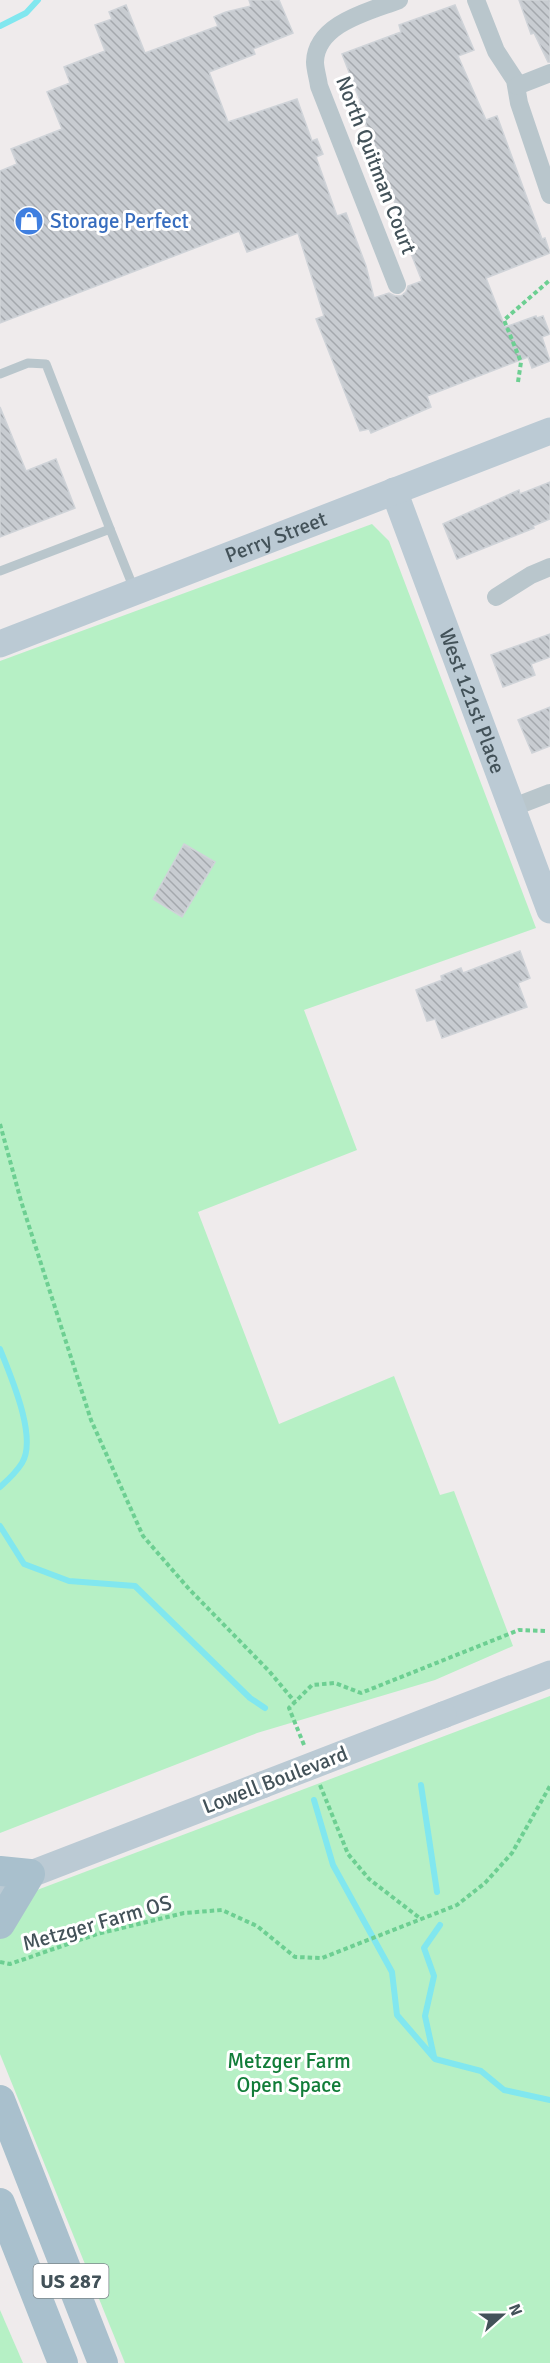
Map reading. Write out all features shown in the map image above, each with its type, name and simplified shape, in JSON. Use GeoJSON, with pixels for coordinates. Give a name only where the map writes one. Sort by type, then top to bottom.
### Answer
{"type":"FeatureCollection","features":[{"type":"Feature","properties":{"kind":"main road"},"geometry":{"type":"LineString","coordinates":[[0,1871],[30,1874],[0,1924]]}},
{"type":"Feature","properties":{"kind":"main road","name":"US 287"},"geometry":{"type":"LineString","coordinates":[[0,2100],[104,2363]]}},
{"type":"Feature","properties":{"kind":"main road","name":"US 287"},"geometry":{"type":"LineString","coordinates":[[0,2203],[63,2363]]}},
{"type":"Feature","properties":{"kind":"street","name":"North Quitman Court"},"geometry":{"type":"LineString","coordinates":[[397,285],[319,86],[315,62],[317,52],[329,32],[356,17],[399,0]]}},
{"type":"Feature","properties":{"kind":"street"},"geometry":{"type":"LineString","coordinates":[[476,0],[496,51],[506,64],[516,86],[519,103],[550,195]]}},
{"type":"Feature","properties":{"kind":"street"},"geometry":{"type":"LineString","coordinates":[[516,86],[550,73]]}},
{"type":"Feature","properties":{"kind":"street","name":"Perry Street"},"geometry":{"type":"LineString","coordinates":[[0,644],[550,431]]}},
{"type":"Feature","properties":{"kind":"street","name":"West 121st Place"},"geometry":{"type":"LineString","coordinates":[[394,491],[550,910]]}},
{"type":"Feature","properties":{"kind":"street"},"geometry":{"type":"LineString","coordinates":[[496,597],[531,575],[550,567]]}},
{"type":"Feature","properties":{"kind":"street"},"geometry":{"type":"LineString","coordinates":[[511,808],[550,793]]}},
{"type":"Feature","properties":{"kind":"street","name":"Lowell Boulevard"},"geometry":{"type":"LineString","coordinates":[[0,1886],[550,1674]]}},
{"type":"Feature","properties":{"kind":"lane"},"geometry":{"type":"LineString","coordinates":[[0,374],[28,363],[46,364],[135,592]]}},
{"type":"Feature","properties":{"kind":"lane"},"geometry":{"type":"LineString","coordinates":[[0,571],[110,529]]}},
{"type":"Feature","properties":{"kind":"path"},"geometry":{"type":"LineString","coordinates":[[518,382],[521,362],[504,320],[550,280]]}},
{"type":"Feature","properties":{"kind":"path"},"geometry":{"type":"LineString","coordinates":[[0,1124],[21,1201],[91,1420],[143,1536],[189,1589],[269,1671],[295,1702]]}},
{"type":"Feature","properties":{"kind":"path","name":"Metzger Farm OS"},"geometry":{"type":"LineString","coordinates":[[0,1962],[10,1964],[97,1934],[173,1916],[222,1910],[257,1926],[295,1957],[322,1958],[457,1905],[485,1883],[512,1853],[550,1786]]}},
{"type":"Feature","properties":{"kind":"green space"},"geometry":{"type":"Polygon","coordinates":[[[372,524],[389,541],[536,928],[304,1010],[357,1150],[198,1212],[279,1424],[394,1376],[440,1495],[454,1491],[513,1646],[435,1680],[257,1733],[0,1833],[0,661],[372,524]]]}},
{"type":"Feature","properties":{"kind":"green space","name":"Metzger Farm Open Space"},"geometry":{"type":"Polygon","coordinates":[[[550,1696],[550,2363],[125,2363],[0,2054],[0,1904],[550,1696]]]}},
{"type":"Feature","properties":{"kind":"green space"},"geometry":{"type":"Polygon","coordinates":[[[0,2310],[23,2363],[0,2363],[0,2310]]]}},
{"type":"Feature","properties":{"kind":"building"},"geometry":{"type":"Polygon","coordinates":[[[249,0],[279,0],[293,33],[253,49],[255,54],[209,72],[228,122],[297,99],[312,141],[317,139],[323,154],[316,157],[337,216],[346,213],[366,266],[374,298],[389,293],[401,296],[406,292],[408,286],[422,281],[398,221],[401,219],[380,164],[372,151],[365,120],[362,122],[355,105],[361,103],[342,54],[401,32],[399,25],[455,5],[474,50],[458,56],[486,120],[497,116],[542,239],[545,238],[550,253],[486,278],[505,327],[536,316],[537,318],[543,316],[550,334],[542,337],[550,361],[532,368],[528,357],[427,396],[431,407],[371,433],[369,429],[360,431],[316,319],[324,316],[298,233],[247,252],[239,231],[0,323],[0,171],[17,164],[11,149],[62,129],[47,92],[70,83],[64,67],[105,51],[95,25],[112,19],[109,12],[126,5],[145,53],[218,26],[214,17],[251,6],[249,0]]]}},
{"type":"Feature","properties":{"kind":"building"},"geometry":{"type":"Polygon","coordinates":[[[519,0],[550,0],[550,62],[534,33],[531,34],[519,0]]]}},
{"type":"Feature","properties":{"kind":"building"},"geometry":{"type":"Polygon","coordinates":[[[0,407],[26,471],[56,459],[75,508],[0,537],[0,407]]]}},
{"type":"Feature","properties":{"kind":"building"},"geometry":{"type":"Polygon","coordinates":[[[550,482],[550,519],[533,526],[534,528],[457,559],[443,524],[519,490],[520,494],[550,482]]]}},
{"type":"Feature","properties":{"kind":"building"},"geometry":{"type":"Polygon","coordinates":[[[550,634],[550,657],[531,664],[535,675],[503,687],[491,655],[550,634]]]}},
{"type":"Feature","properties":{"kind":"building"},"geometry":{"type":"Polygon","coordinates":[[[550,707],[550,746],[532,753],[518,720],[550,707]]]}},
{"type":"Feature","properties":{"kind":"building"},"geometry":{"type":"Polygon","coordinates":[[[184,844],[215,862],[182,917],[153,899],[184,844]]]}},
{"type":"Feature","properties":{"kind":"building"},"geometry":{"type":"Polygon","coordinates":[[[520,951],[530,978],[518,983],[527,1007],[442,1038],[435,1019],[427,1021],[416,990],[442,980],[441,976],[461,968],[463,973],[520,951]]]}},
{"type":"Feature","properties":{"kind":"waterway"},"geometry":{"type":"LineString","coordinates":[[0,26],[26,13],[38,0]]}},
{"type":"Feature","properties":{"kind":"waterway"},"geometry":{"type":"LineString","coordinates":[[0,1349],[21,1406],[27,1438],[22,1463],[0,1487]]}},
{"type":"Feature","properties":{"kind":"waterway"},"geometry":{"type":"LineString","coordinates":[[0,1526],[24,1564],[69,1581],[135,1586],[250,1698],[265,1708]]}},
{"type":"Feature","properties":{"kind":"waterway"},"geometry":{"type":"LineString","coordinates":[[421,1785],[437,1892]]}},
{"type":"Feature","properties":{"kind":"waterway"},"geometry":{"type":"LineString","coordinates":[[314,1800],[333,1865],[392,1972],[397,2015],[435,2059],[481,2071],[504,2090],[550,2100]]}},
{"type":"Feature","properties":{"kind":"waterway"},"geometry":{"type":"LineString","coordinates":[[434,2057],[425,2016],[434,1976],[424,1948],[440,1925]]}},
{"type":"Feature","properties":{"kind":"place","name":"Storage Perfect"},"geometry":{"type":"Point","coordinates":[29,221]}}]}
